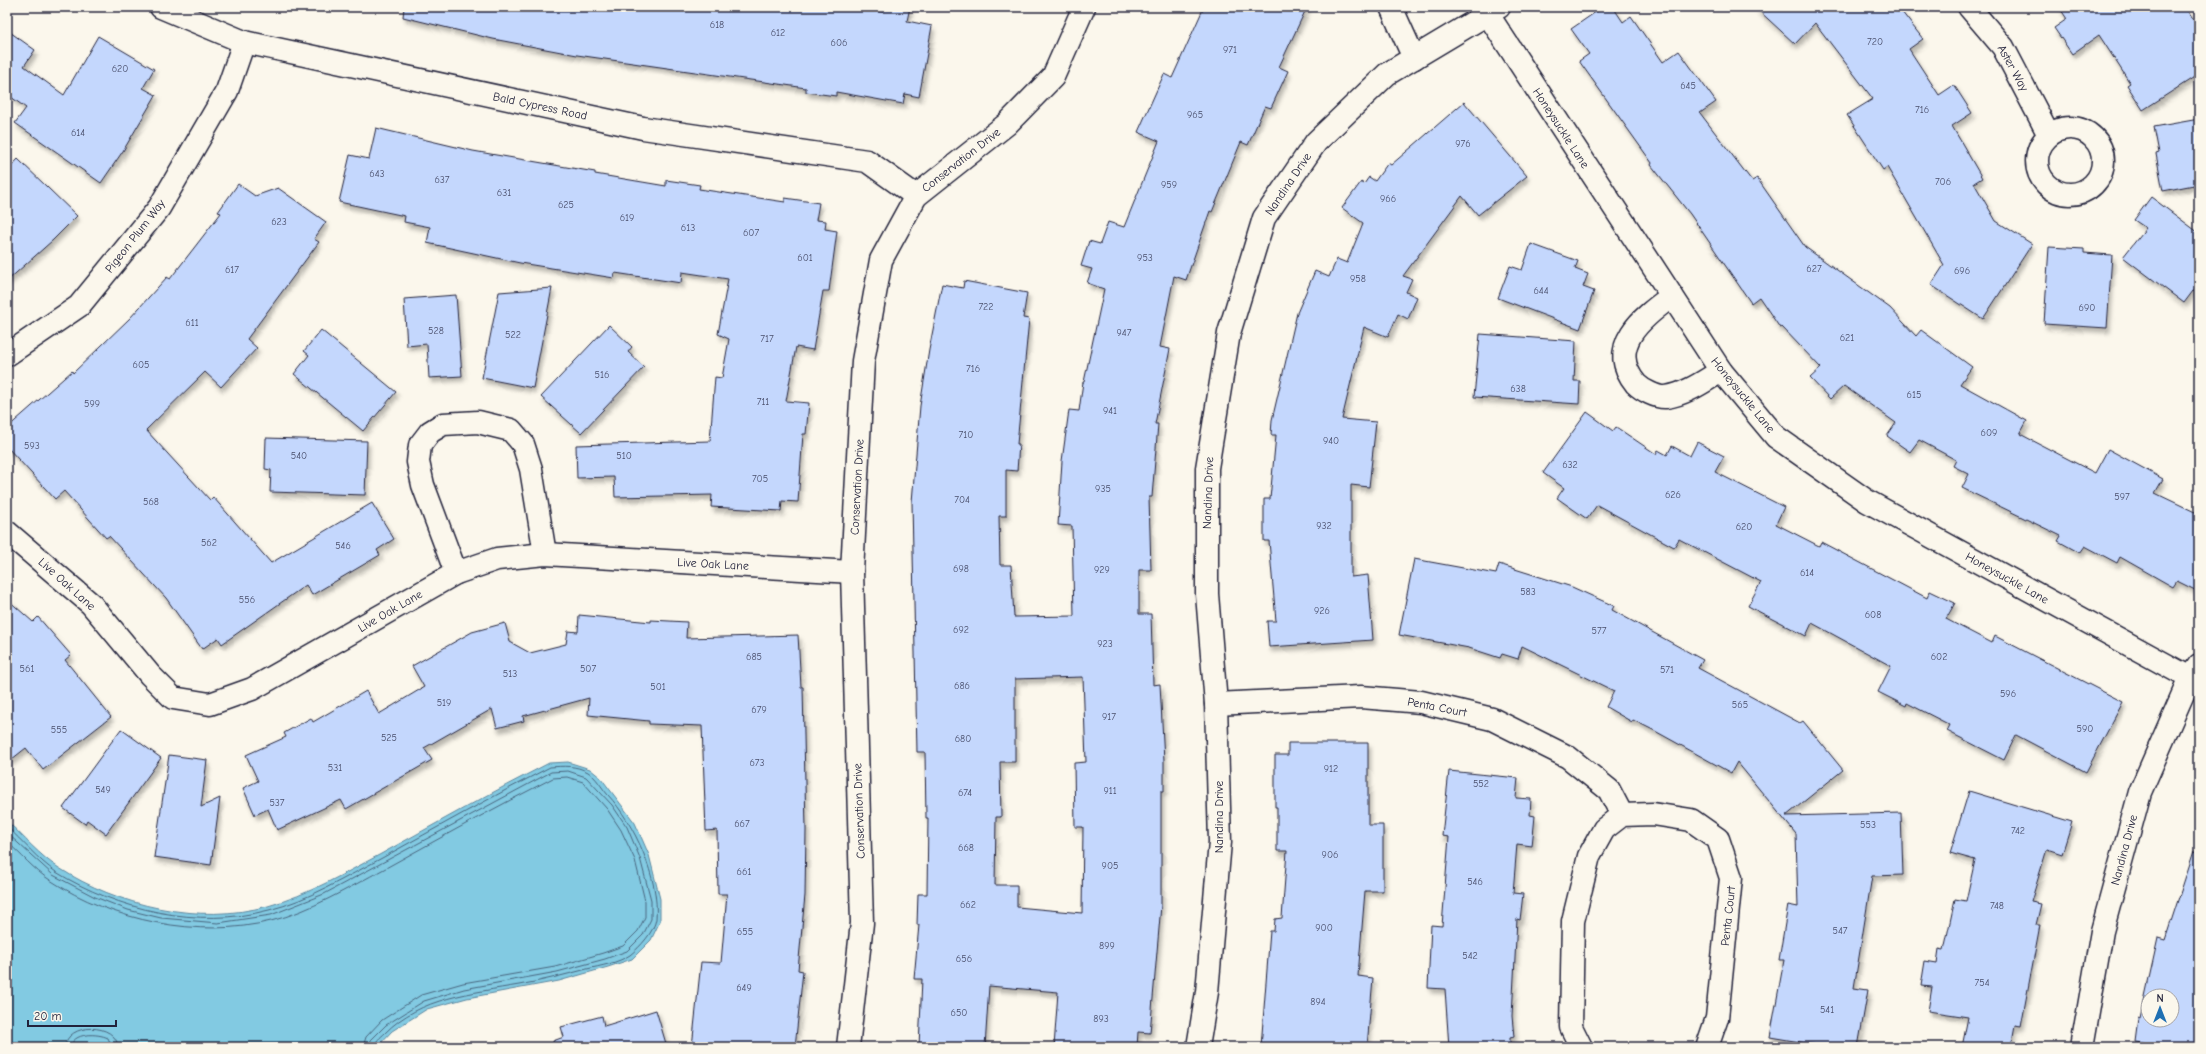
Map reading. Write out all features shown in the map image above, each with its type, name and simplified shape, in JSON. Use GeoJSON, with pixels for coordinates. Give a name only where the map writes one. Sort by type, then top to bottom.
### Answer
{"type":"FeatureCollection","features":[{"type":"Feature","properties":{"kind":"street","name":"Bald Cypress Road"},"geometry":{"type":"LineString","coordinates":[[161,7],[244,42],[643,128],[867,161],[916,196]]}},
{"type":"Feature","properties":{"kind":"street","name":"Conservation Drive"},"geometry":{"type":"LineString","coordinates":[[848,1047],[862,923],[852,572],[863,361],[881,260],[916,196],[1007,124],[1053,77],[1084,7]]}},
{"type":"Feature","properties":{"kind":"street"},"geometry":{"type":"LineString","coordinates":[[1391,7],[1414,58]]}},
{"type":"Feature","properties":{"kind":"street","name":"Aster Way"},"geometry":{"type":"LineString","coordinates":[[1969,7],[2003,46],[2049,135]]}},
{"type":"Feature","properties":{"kind":"street","name":"Nandina Drive"},"geometry":{"type":"LineString","coordinates":[[1198,1047],[1207,992],[1220,842],[1216,704],[1207,594],[1207,468],[1229,333],[1264,218],[1316,142],[1387,74],[1490,9]]}},
{"type":"Feature","properties":{"kind":"street","name":"Honeysuckle Lane"},"geometry":{"type":"LineString","coordinates":[[1490,9],[1721,371],[1776,437],[1867,501],[2194,671]]}},
{"type":"Feature","properties":{"kind":"street","name":"Pigeon Plum Way"},"geometry":{"type":"LineString","coordinates":[[7,355],[80,306],[159,208],[227,90],[244,42]]}},
{"type":"Feature","properties":{"kind":"street"},"geometry":{"type":"LineString","coordinates":[[1672,296],[1647,314],[1633,330],[1624,348],[1624,362],[1630,376],[1641,389],[1664,398],[1684,393],[1721,371]]}},
{"type":"Feature","properties":{"kind":"street"},"geometry":{"type":"LineString","coordinates":[[456,574],[423,485],[418,462],[420,445],[430,432],[443,424],[478,422],[511,430],[523,444],[531,469],[545,554]]}},
{"type":"Feature","properties":{"kind":"street","name":"Live Oak Lane"},"geometry":{"type":"LineString","coordinates":[[7,532],[91,604],[150,675],[174,698],[210,704],[252,689],[456,574],[496,559],[545,554],[852,572]]}},
{"type":"Feature","properties":{"kind":"street","name":"Nandina Drive"},"geometry":{"type":"LineString","coordinates":[[2082,1047],[2102,931],[2140,792],[2194,671]]}},
{"type":"Feature","properties":{"kind":"street","name":"Penta Court"},"geometry":{"type":"LineString","coordinates":[[1216,704],[1362,697],[1421,702],[1492,719],[1568,757],[1609,790],[1622,815],[1653,814],[1691,820],[1718,839],[1731,878],[1717,1018],[1707,1047]]}},
{"type":"Feature","properties":{"kind":"street"},"geometry":{"type":"LineString","coordinates":[[1581,1047],[1571,1027],[1573,922],[1589,856],[1604,829],[1622,815]]}},
{"type":"Feature","properties":{"kind":"green space"},"geometry":{"type":"Polygon","coordinates":[[[96,1044],[115,1047],[49,1047],[96,1044]]]}},
{"type":"Feature","properties":{"kind":"water"},"geometry":{"type":"Polygon","coordinates":[[[568,762],[590,769],[601,778],[635,823],[649,855],[660,899],[660,921],[651,940],[632,959],[559,981],[467,998],[427,1009],[392,1031],[377,1047],[115,1047],[96,1044],[7,1047],[7,821],[38,852],[52,863],[82,881],[107,893],[133,902],[187,912],[215,913],[242,911],[268,906],[312,890],[354,869],[549,763],[568,762]]]}},
{"type":"Feature","properties":{"kind":"building"},"geometry":{"type":"Polygon","coordinates":[[[404,7],[847,7],[883,12],[884,7],[910,7],[907,21],[932,26],[919,97],[905,94],[903,104],[836,92],[836,96],[806,92],[806,88],[577,55],[493,39],[403,17],[404,7]]]}},
{"type":"Feature","properties":{"kind":"building"},"geometry":{"type":"Polygon","coordinates":[[[1204,7],[1307,7],[1279,67],[1288,71],[1271,108],[1265,106],[1248,145],[1241,142],[1212,212],[1210,211],[1186,280],[1174,276],[1160,347],[1170,349],[1155,424],[1158,424],[1152,497],[1149,497],[1151,570],[1139,570],[1139,614],[1151,614],[1153,685],[1160,684],[1164,761],[1164,791],[1161,791],[1161,905],[1150,1033],[1138,1032],[1137,1047],[1054,1047],[1058,992],[989,986],[985,1047],[919,1047],[922,979],[914,979],[919,925],[917,925],[918,894],[927,894],[928,818],[926,818],[925,752],[917,752],[912,502],[920,406],[942,284],[963,288],[964,281],[1027,293],[1023,318],[1029,319],[1017,444],[1019,444],[1017,471],[1006,470],[1006,516],[999,516],[1000,565],[1011,565],[1014,617],[1074,616],[1072,526],[1058,525],[1062,461],[1069,410],[1079,411],[1083,382],[1104,289],[1087,283],[1092,269],[1081,266],[1089,241],[1100,244],[1108,222],[1124,227],[1159,141],[1138,132],[1164,74],[1172,78],[1204,7]],[[1083,677],[1015,679],[1015,762],[1000,762],[1001,817],[996,817],[995,885],[1017,885],[1017,907],[1082,913],[1083,827],[1075,827],[1074,763],[1086,762],[1083,677]]]}},
{"type":"Feature","properties":{"kind":"building"},"geometry":{"type":"Polygon","coordinates":[[[1603,7],[1613,7],[1623,22],[1631,16],[1663,62],[1679,51],[1716,102],[1700,113],[1752,181],[1757,178],[1805,247],[1890,308],[1916,336],[1921,330],[1972,367],[1960,384],[2027,421],[2020,434],[2095,473],[2108,449],[2163,479],[2155,493],[2199,514],[2199,592],[2177,581],[2173,587],[2120,557],[2117,563],[2085,546],[2080,553],[2058,541],[2061,536],[1962,488],[1969,474],[1953,466],[1956,460],[1919,440],[1910,452],[1887,436],[1896,423],[1844,386],[1830,399],[1810,378],[1821,368],[1782,327],[1780,328],[1759,297],[1751,303],[1690,214],[1651,165],[1652,163],[1579,61],[1589,54],[1571,29],[1603,7]]]}},
{"type":"Feature","properties":{"kind":"building"},"geometry":{"type":"Polygon","coordinates":[[[1755,7],[1898,7],[1923,39],[1909,49],[1939,95],[1954,85],[1972,113],[1952,126],[1982,178],[1974,183],[1996,221],[2032,244],[1983,319],[1931,285],[1944,265],[1887,167],[1883,170],[1847,115],[1873,99],[1815,23],[1795,44],[1755,7]]]}},
{"type":"Feature","properties":{"kind":"building"},"geometry":{"type":"Polygon","coordinates":[[[2059,7],[2185,7],[2199,29],[2199,74],[2143,110],[2127,85],[2130,83],[2099,35],[2072,54],[2054,28],[2067,19],[2059,7]]]}},
{"type":"Feature","properties":{"kind":"building"},"geometry":{"type":"Polygon","coordinates":[[[7,30],[35,50],[24,66],[64,95],[98,36],[154,69],[143,88],[156,95],[123,151],[101,183],[15,123],[26,108],[7,94],[7,30]]]}},
{"type":"Feature","properties":{"kind":"building"},"geometry":{"type":"Polygon","coordinates":[[[1464,102],[1527,176],[1478,215],[1462,196],[1403,276],[1412,279],[1406,292],[1417,297],[1408,319],[1398,314],[1388,337],[1364,327],[1342,419],[1376,422],[1369,487],[1351,485],[1351,577],[1368,575],[1373,640],[1269,647],[1267,621],[1276,621],[1269,541],[1264,541],[1264,499],[1270,499],[1276,435],[1271,435],[1272,420],[1297,313],[1315,271],[1329,277],[1337,259],[1347,263],[1363,223],[1342,208],[1361,182],[1364,184],[1369,177],[1375,181],[1388,163],[1391,165],[1464,102]]]}},
{"type":"Feature","properties":{"kind":"building"},"geometry":{"type":"Polygon","coordinates":[[[2199,119],[2199,184],[2163,191],[2156,154],[2159,153],[2154,127],[2199,119]]]}},
{"type":"Feature","properties":{"kind":"building"},"geometry":{"type":"Polygon","coordinates":[[[376,128],[473,151],[595,172],[595,174],[666,186],[666,180],[700,185],[699,189],[785,202],[785,198],[819,203],[816,220],[826,221],[825,229],[837,231],[829,291],[823,291],[813,350],[796,347],[786,401],[809,403],[806,434],[803,434],[798,502],[782,501],[781,511],[711,507],[712,495],[615,497],[614,477],[577,478],[576,445],[710,441],[715,377],[722,378],[729,339],[718,334],[728,279],[682,272],[681,283],[615,273],[614,278],[520,263],[427,243],[430,227],[404,222],[405,216],[339,202],[350,155],[369,159],[376,128]]]}},
{"type":"Feature","properties":{"kind":"building"},"geometry":{"type":"Polygon","coordinates":[[[18,159],[77,216],[53,240],[7,281],[7,171],[18,159]]]}},
{"type":"Feature","properties":{"kind":"building"},"geometry":{"type":"Polygon","coordinates":[[[238,184],[255,196],[278,188],[326,222],[314,239],[319,242],[247,339],[257,348],[221,387],[205,372],[146,430],[210,500],[213,497],[271,563],[372,503],[394,539],[377,550],[380,555],[312,595],[306,585],[222,644],[218,638],[202,649],[166,598],[109,536],[106,538],[64,491],[55,499],[7,447],[7,428],[72,371],[73,373],[130,318],[167,277],[170,279],[221,213],[218,212],[238,184]]]}},
{"type":"Feature","properties":{"kind":"building"},"geometry":{"type":"Polygon","coordinates":[[[2151,197],[2199,233],[2199,283],[2184,303],[2123,257],[2146,228],[2134,220],[2151,197]]]}},
{"type":"Feature","properties":{"kind":"building"},"geometry":{"type":"Polygon","coordinates":[[[1531,244],[1578,261],[1575,269],[1588,274],[1583,287],[1594,291],[1580,329],[1498,298],[1510,266],[1522,270],[1531,244]]]}},
{"type":"Feature","properties":{"kind":"building"},"geometry":{"type":"Polygon","coordinates":[[[2049,247],[2084,249],[2084,253],[2112,255],[2107,328],[2044,324],[2049,247]]]}},
{"type":"Feature","properties":{"kind":"building"},"geometry":{"type":"Polygon","coordinates":[[[552,288],[533,388],[482,378],[499,292],[552,288]]]}},
{"type":"Feature","properties":{"kind":"building"},"geometry":{"type":"Polygon","coordinates":[[[456,295],[462,376],[429,378],[427,344],[407,346],[404,299],[456,295]]]}},
{"type":"Feature","properties":{"kind":"building"},"geometry":{"type":"Polygon","coordinates":[[[609,325],[632,347],[628,352],[644,367],[581,433],[541,397],[609,325]]]}},
{"type":"Feature","properties":{"kind":"building"},"geometry":{"type":"Polygon","coordinates":[[[321,330],[396,392],[363,431],[294,374],[309,355],[304,351],[321,330]]]}},
{"type":"Feature","properties":{"kind":"building"},"geometry":{"type":"Polygon","coordinates":[[[1480,334],[1576,341],[1574,381],[1580,381],[1579,404],[1474,397],[1480,334]]]}},
{"type":"Feature","properties":{"kind":"building"},"geometry":{"type":"Polygon","coordinates":[[[1587,412],[1613,431],[1616,427],[1656,454],[1658,450],[1667,455],[1672,446],[1690,456],[1697,442],[1724,456],[1715,472],[1784,507],[1776,524],[1819,546],[1821,542],[1927,598],[1930,591],[1955,603],[1946,619],[1992,643],[1995,636],[2123,702],[2086,772],[2016,735],[2004,760],[1947,731],[1950,725],[1907,703],[1906,706],[1878,692],[1891,666],[1812,623],[1806,636],[1748,606],[1761,582],[1679,539],[1674,547],[1597,505],[1587,519],[1557,498],[1564,488],[1543,473],[1587,412]]]}},
{"type":"Feature","properties":{"kind":"building"},"geometry":{"type":"Polygon","coordinates":[[[266,438],[367,441],[365,495],[270,492],[271,470],[265,469],[266,438]]]}},
{"type":"Feature","properties":{"kind":"building"},"geometry":{"type":"Polygon","coordinates":[[[1414,559],[1496,574],[1499,564],[1572,587],[1614,606],[1612,610],[1703,660],[1698,668],[1800,723],[1803,721],[1843,770],[1786,816],[1901,813],[1903,875],[1872,876],[1854,988],[1868,990],[1858,1047],[1830,1047],[1770,1037],[1784,960],[1779,960],[1788,905],[1798,907],[1796,834],[1737,762],[1731,773],[1655,731],[1633,720],[1632,722],[1606,707],[1614,691],[1522,646],[1518,659],[1502,654],[1500,658],[1469,648],[1399,635],[1414,559]]]}},
{"type":"Feature","properties":{"kind":"building"},"geometry":{"type":"Polygon","coordinates":[[[7,599],[33,622],[38,617],[71,655],[65,660],[111,717],[43,770],[26,748],[7,763],[7,599]]]}},
{"type":"Feature","properties":{"kind":"building"},"geometry":{"type":"Polygon","coordinates":[[[579,615],[651,622],[651,620],[687,622],[686,638],[798,635],[801,687],[803,687],[806,830],[805,895],[798,970],[803,971],[795,1047],[692,1047],[701,962],[721,963],[727,894],[718,894],[717,830],[706,831],[702,726],[649,724],[649,721],[588,715],[589,698],[523,716],[524,721],[497,728],[492,709],[424,748],[432,760],[346,809],[341,800],[277,830],[268,809],[255,815],[243,788],[258,781],[246,755],[286,737],[284,733],[311,718],[313,722],[366,691],[379,714],[424,687],[412,666],[472,632],[505,623],[510,642],[530,653],[566,644],[568,631],[578,632],[579,615]]]}},
{"type":"Feature","properties":{"kind":"building"},"geometry":{"type":"Polygon","coordinates":[[[121,729],[161,758],[106,834],[87,820],[85,824],[63,808],[121,729]]]}},
{"type":"Feature","properties":{"kind":"building"},"geometry":{"type":"Polygon","coordinates":[[[1288,743],[1368,743],[1368,825],[1383,825],[1383,891],[1365,891],[1358,976],[1373,978],[1367,1047],[1261,1047],[1270,931],[1274,931],[1275,919],[1282,918],[1287,851],[1277,851],[1275,755],[1288,755],[1288,743]]]}},
{"type":"Feature","properties":{"kind":"building"},"geometry":{"type":"Polygon","coordinates":[[[169,755],[207,760],[201,807],[220,798],[211,865],[154,857],[169,755]]]}},
{"type":"Feature","properties":{"kind":"building"},"geometry":{"type":"Polygon","coordinates":[[[1449,771],[1518,778],[1516,798],[1531,799],[1530,815],[1535,816],[1532,846],[1517,844],[1513,893],[1523,894],[1520,920],[1517,919],[1512,1016],[1514,1037],[1510,1038],[1510,1047],[1449,1047],[1445,989],[1428,988],[1431,925],[1442,926],[1449,837],[1442,836],[1449,771]]]}},
{"type":"Feature","properties":{"kind":"building"},"geometry":{"type":"Polygon","coordinates":[[[1969,791],[2072,822],[2062,854],[2047,849],[2031,902],[2041,904],[2036,925],[2040,925],[2021,1026],[2015,1025],[2011,1047],[1962,1047],[1968,1017],[1928,1011],[1932,987],[1921,986],[1925,961],[1937,963],[1939,949],[1944,950],[1955,899],[1966,901],[1975,860],[1950,853],[1969,791]]]}},
{"type":"Feature","properties":{"kind":"building"},"geometry":{"type":"Polygon","coordinates":[[[2194,851],[2199,852],[2199,1047],[2162,1047],[2162,1045],[2135,1041],[2138,1018],[2140,1019],[2140,1028],[2180,1028],[2180,988],[2147,988],[2158,938],[2165,940],[2194,851]]]}},
{"type":"Feature","properties":{"kind":"building"},"geometry":{"type":"Polygon","coordinates":[[[656,1010],[667,1047],[554,1047],[553,1041],[564,1037],[561,1027],[602,1016],[604,1026],[656,1010]]]}}]}
